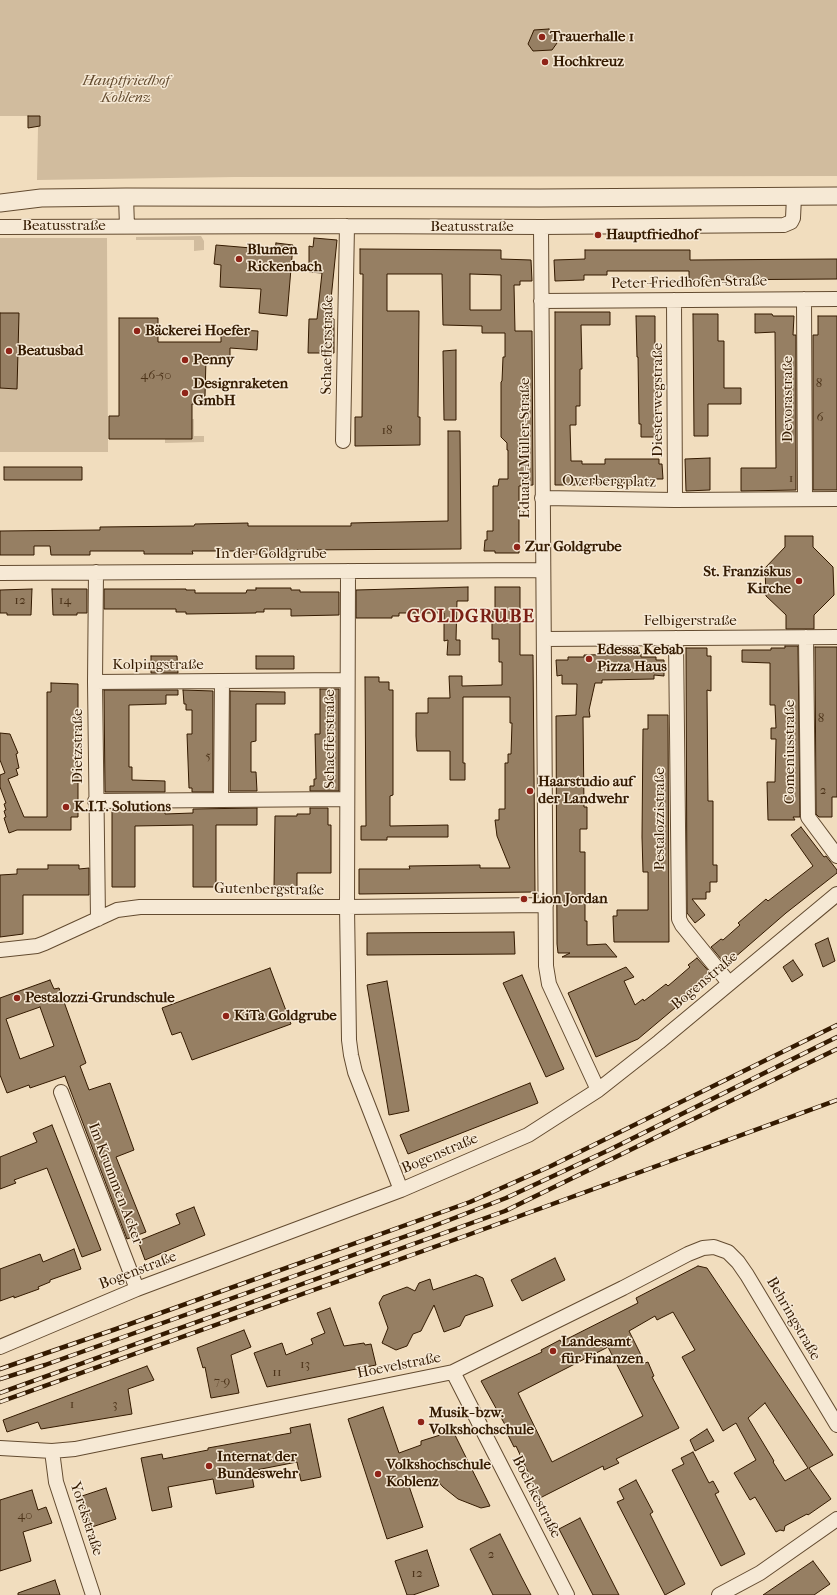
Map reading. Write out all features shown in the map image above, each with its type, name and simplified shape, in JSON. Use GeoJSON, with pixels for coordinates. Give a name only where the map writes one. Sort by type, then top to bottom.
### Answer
{"type":"FeatureCollection","features":[{"type":"Feature","properties":{"kind":"street","name":"Beatusstraße"},"geometry":{"type":"LineString","coordinates":[[0,191],[40,198]]}},
{"type":"Feature","properties":{"kind":"street","name":"Beatusstraße"},"geometry":{"type":"LineString","coordinates":[[0,203],[40,198],[126,197],[540,198],[837,196]]}},
{"type":"Feature","properties":{"kind":"street","name":"Beatusstraße"},"geometry":{"type":"LineString","coordinates":[[126,197],[127,226]]}},
{"type":"Feature","properties":{"kind":"street","name":"Beatusstraße"},"geometry":{"type":"LineString","coordinates":[[0,227],[784,226],[791,222],[793,218],[794,197]]}},
{"type":"Feature","properties":{"kind":"street","name":"Schaefferstraße"},"geometry":{"type":"LineString","coordinates":[[343,441],[347,226]]}},
{"type":"Feature","properties":{"kind":"street","name":"Eduard-Müller-Straße"},"geometry":{"type":"LineString","coordinates":[[541,227],[546,966],[549,984],[598,1090]]}},
{"type":"Feature","properties":{"kind":"street","name":"Devorastraße"},"geometry":{"type":"LineString","coordinates":[[804,299],[805,499]]}},
{"type":"Feature","properties":{"kind":"street","name":"Peter-Friedhofen-Straße"},"geometry":{"type":"LineString","coordinates":[[541,301],[837,299]]}},
{"type":"Feature","properties":{"kind":"street","name":"Diesterwegstraße"},"geometry":{"type":"LineString","coordinates":[[674,300],[675,500]]}},
{"type":"Feature","properties":{"kind":"street","name":"Overbergplatz"},"geometry":{"type":"LineString","coordinates":[[542,498],[675,500],[837,499]]}},
{"type":"Feature","properties":{"kind":"street","name":"In der Goldgrube"},"geometry":{"type":"LineString","coordinates":[[0,573],[543,570]]}},
{"type":"Feature","properties":{"kind":"street","name":"Schaefferstraße"},"geometry":{"type":"LineString","coordinates":[[348,571],[347,908],[351,1055],[355,1072],[401,1190]]}},
{"type":"Feature","properties":{"kind":"street","name":"Dietzstraße"},"geometry":{"type":"LineString","coordinates":[[96,572],[94,682],[98,919]]}},
{"type":"Feature","properties":{"kind":"street","name":"Comeniusstraße"},"geometry":{"type":"LineString","coordinates":[[806,637],[808,817],[837,856]]}},
{"type":"Feature","properties":{"kind":"street","name":"Felbigerstraße"},"geometry":{"type":"LineString","coordinates":[[544,639],[837,637]]}},
{"type":"Feature","properties":{"kind":"street","name":"Pestalozzistraße"},"geometry":{"type":"LineString","coordinates":[[676,638],[679,919],[682,925],[729,983]]}},
{"type":"Feature","properties":{"kind":"street","name":"Kolpingstraße"},"geometry":{"type":"LineString","coordinates":[[94,682],[347,680]]}},
{"type":"Feature","properties":{"kind":"street","name":"Kolpingstraße"},"geometry":{"type":"LineString","coordinates":[[221,800],[222,681]]}},
{"type":"Feature","properties":{"kind":"street"},"geometry":{"type":"LineString","coordinates":[[95,801],[347,799]]}},
{"type":"Feature","properties":{"kind":"street","name":"Bogenstraße"},"geometry":{"type":"LineString","coordinates":[[0,1347],[137,1289],[401,1190],[528,1135],[598,1090],[837,894]]}},
{"type":"Feature","properties":{"kind":"street","name":"Gutenbergstraße"},"geometry":{"type":"LineString","coordinates":[[0,950],[37,946],[117,910],[140,907],[347,908],[546,905]]}},
{"type":"Feature","properties":{"kind":"street","name":"Im Krummen Acker"},"geometry":{"type":"LineString","coordinates":[[61,1092],[137,1289]]}},
{"type":"Feature","properties":{"kind":"street","name":"Hoevelstraße"},"geometry":{"type":"LineString","coordinates":[[0,1448],[52,1451],[75,1449],[453,1372],[623,1288],[688,1254],[703,1248],[714,1247],[728,1252]]}},
{"type":"Feature","properties":{"kind":"street","name":"Behringstraße"},"geometry":{"type":"LineString","coordinates":[[728,1252],[738,1262],[747,1275],[837,1425]]}},
{"type":"Feature","properties":{"kind":"street","name":"Boelckestraße"},"geometry":{"type":"LineString","coordinates":[[453,1372],[567,1595]]}},
{"type":"Feature","properties":{"kind":"street","name":"Yorckstraße"},"geometry":{"type":"LineString","coordinates":[[52,1451],[56,1482],[93,1595]]}},
{"type":"Feature","properties":{"kind":"street"},"geometry":{"type":"LineString","coordinates":[[719,1595],[760,1573],[837,1519]]}},
{"type":"Feature","properties":{"kind":"green space","name":"Hauptfriedhof Koblenz"},"geometry":{"type":"Polygon","coordinates":[[[0,0],[837,0],[837,176],[235,177],[37,180],[38,127],[40,126],[40,116],[0,116],[0,0]]]}},
{"type":"Feature","properties":{"kind":"green space"},"geometry":{"type":"Polygon","coordinates":[[[201,236],[204,241],[204,250],[194,251],[194,240],[136,240],[136,237],[201,236]]]}},
{"type":"Feature","properties":{"kind":"green space"},"geometry":{"type":"Polygon","coordinates":[[[0,238],[107,238],[108,452],[0,452],[0,238]]]}},
{"type":"Feature","properties":{"kind":"green space"},"geometry":{"type":"Polygon","coordinates":[[[192,419],[194,419],[194,436],[204,436],[204,442],[165,443],[165,439],[192,439],[192,419]]]}},
{"type":"Feature","properties":{"kind":"building","name":"Trauerhalle 1"},"geometry":{"type":"Polygon","coordinates":[[[549,29],[557,43],[552,50],[533,51],[528,44],[534,30],[549,29]]]}},
{"type":"Feature","properties":{"kind":"building"},"geometry":{"type":"Polygon","coordinates":[[[28,116],[40,116],[40,126],[28,128],[28,116]]]}},
{"type":"Feature","properties":{"kind":"building"},"geometry":{"type":"Polygon","coordinates":[[[314,238],[337,240],[329,319],[334,319],[334,353],[308,353],[309,319],[317,319],[322,273],[309,272],[309,246],[313,247],[314,238]]]}},
{"type":"Feature","properties":{"kind":"building"},"geometry":{"type":"Polygon","coordinates":[[[276,243],[293,245],[287,316],[259,313],[261,289],[220,287],[221,265],[214,264],[216,245],[275,250],[276,243]]]}},
{"type":"Feature","properties":{"kind":"building"},"geometry":{"type":"Polygon","coordinates":[[[360,249],[501,250],[501,259],[531,260],[532,281],[520,281],[520,285],[514,285],[515,331],[532,331],[533,485],[519,486],[519,553],[495,553],[495,551],[484,551],[485,540],[487,540],[487,531],[493,531],[493,486],[498,486],[499,479],[508,479],[507,443],[501,437],[501,382],[503,357],[505,357],[505,333],[482,333],[482,326],[443,325],[442,274],[387,274],[387,311],[419,311],[418,417],[420,417],[420,445],[355,446],[355,417],[362,417],[363,274],[360,274],[360,249]],[[470,274],[470,310],[501,310],[501,275],[470,274]]]}},
{"type":"Feature","properties":{"kind":"building"},"geometry":{"type":"Polygon","coordinates":[[[585,250],[690,250],[690,260],[837,259],[837,279],[689,280],[689,271],[607,271],[607,275],[584,275],[584,280],[555,281],[554,260],[585,259],[585,250]]]}},
{"type":"Feature","properties":{"kind":"building"},"geometry":{"type":"Polygon","coordinates":[[[555,312],[610,312],[610,325],[581,325],[582,369],[580,369],[580,406],[576,406],[576,425],[570,425],[571,461],[582,461],[582,464],[605,464],[605,459],[659,459],[659,464],[662,464],[663,479],[650,479],[651,483],[582,483],[582,485],[555,485],[555,312]]]}},
{"type":"Feature","properties":{"kind":"building","name":"Beatusbad"},"geometry":{"type":"Polygon","coordinates":[[[0,313],[19,313],[17,389],[0,388],[0,313]]]}},
{"type":"Feature","properties":{"kind":"building"},"geometry":{"type":"Polygon","coordinates":[[[693,314],[718,314],[718,341],[724,341],[724,388],[741,388],[741,404],[708,404],[708,436],[694,436],[693,314]]]}},
{"type":"Feature","properties":{"kind":"building"},"geometry":{"type":"Polygon","coordinates":[[[755,314],[794,316],[793,335],[796,335],[796,490],[741,491],[741,468],[776,468],[775,332],[755,333],[755,314]]]}},
{"type":"Feature","properties":{"kind":"building"},"geometry":{"type":"Polygon","coordinates":[[[636,316],[655,316],[658,424],[655,424],[655,437],[641,437],[641,424],[639,424],[636,316]]]}},
{"type":"Feature","properties":{"kind":"building"},"geometry":{"type":"Polygon","coordinates":[[[818,316],[837,316],[837,490],[813,490],[813,335],[818,335],[818,316]]]}},
{"type":"Feature","properties":{"kind":"building"},"geometry":{"type":"Polygon","coordinates":[[[119,318],[158,318],[158,342],[221,342],[221,329],[258,331],[257,350],[230,348],[230,359],[206,359],[205,396],[202,396],[202,404],[192,404],[192,439],[109,439],[109,416],[119,416],[119,318]]]}},
{"type":"Feature","properties":{"kind":"building"},"geometry":{"type":"Polygon","coordinates":[[[456,350],[456,420],[444,420],[443,351],[456,350]]]}},
{"type":"Feature","properties":{"kind":"building"},"geometry":{"type":"Polygon","coordinates":[[[448,431],[460,431],[461,549],[295,550],[295,554],[249,554],[248,551],[192,551],[193,554],[144,554],[144,551],[90,551],[90,555],[51,555],[50,546],[34,546],[34,555],[0,555],[0,531],[100,530],[100,527],[194,526],[195,524],[248,523],[248,526],[351,526],[351,523],[448,521],[448,431]]]}},
{"type":"Feature","properties":{"kind":"building"},"geometry":{"type":"Polygon","coordinates":[[[710,458],[710,490],[686,491],[685,459],[710,458]]]}},
{"type":"Feature","properties":{"kind":"building"},"geometry":{"type":"Polygon","coordinates":[[[4,467],[82,467],[82,480],[4,480],[4,467]]]}},
{"type":"Feature","properties":{"kind":"building","name":"St. Franziskus Kirche"},"geometry":{"type":"Polygon","coordinates":[[[785,536],[813,536],[813,547],[833,567],[834,595],[814,615],[814,629],[786,629],[786,615],[766,596],[765,568],[785,547],[785,536]]]}},
{"type":"Feature","properties":{"kind":"building"},"geometry":{"type":"Polygon","coordinates":[[[468,587],[468,601],[457,601],[456,640],[460,640],[460,655],[447,655],[448,640],[444,641],[444,613],[399,613],[399,616],[392,616],[392,618],[356,618],[356,590],[468,587]]]}},
{"type":"Feature","properties":{"kind":"building"},"geometry":{"type":"Polygon","coordinates":[[[495,587],[520,587],[520,655],[533,655],[535,892],[359,894],[359,869],[410,869],[409,866],[480,865],[480,868],[510,868],[497,836],[495,820],[499,820],[499,809],[505,809],[505,763],[508,763],[508,754],[511,754],[512,723],[510,723],[510,697],[463,697],[463,763],[465,763],[465,780],[450,780],[450,751],[417,751],[416,736],[416,713],[428,713],[428,698],[450,698],[449,676],[462,676],[462,686],[502,685],[502,662],[499,662],[499,639],[492,639],[492,610],[495,610],[495,587]]]}},
{"type":"Feature","properties":{"kind":"building"},"geometry":{"type":"Polygon","coordinates":[[[256,588],[291,588],[291,590],[300,590],[300,592],[339,592],[339,615],[291,616],[291,609],[264,609],[264,612],[256,613],[186,614],[186,612],[176,612],[176,609],[104,609],[104,589],[186,589],[195,590],[195,593],[246,593],[247,590],[256,590],[256,588]]]}},
{"type":"Feature","properties":{"kind":"building"},"geometry":{"type":"Polygon","coordinates":[[[32,589],[31,615],[7,615],[7,613],[0,613],[0,590],[32,589]]]}},
{"type":"Feature","properties":{"kind":"building"},"geometry":{"type":"Polygon","coordinates":[[[52,589],[87,589],[87,613],[77,613],[77,615],[53,615],[52,589]]]}},
{"type":"Feature","properties":{"kind":"building"},"geometry":{"type":"Polygon","coordinates":[[[785,646],[798,646],[800,817],[793,817],[795,820],[768,820],[767,782],[775,782],[776,739],[771,739],[771,728],[776,728],[775,705],[770,705],[770,663],[742,662],[742,650],[771,650],[771,648],[785,648],[785,646]]]}},
{"type":"Feature","properties":{"kind":"building"},"geometry":{"type":"Polygon","coordinates":[[[815,647],[837,647],[837,797],[832,797],[832,817],[819,817],[816,814],[815,647]]]}},
{"type":"Feature","properties":{"kind":"building"},"geometry":{"type":"Polygon","coordinates":[[[686,648],[707,648],[707,656],[711,656],[711,691],[707,690],[708,801],[713,801],[713,865],[717,865],[717,882],[710,882],[710,892],[706,892],[706,899],[692,899],[705,915],[695,923],[687,913],[686,648]]]}},
{"type":"Feature","properties":{"kind":"building"},"geometry":{"type":"Polygon","coordinates":[[[641,654],[641,657],[656,657],[656,660],[664,660],[664,676],[654,675],[654,679],[602,680],[602,683],[595,683],[589,710],[590,717],[583,717],[584,807],[587,807],[587,829],[580,829],[580,852],[585,852],[585,921],[587,921],[587,945],[606,944],[617,957],[562,957],[570,953],[558,953],[557,944],[556,716],[576,715],[577,684],[562,684],[562,675],[557,676],[556,660],[568,660],[568,657],[584,657],[584,655],[641,654]]]}},
{"type":"Feature","properties":{"kind":"building"},"geometry":{"type":"Polygon","coordinates":[[[151,656],[177,656],[178,673],[151,673],[151,656]]]}},
{"type":"Feature","properties":{"kind":"building"},"geometry":{"type":"Polygon","coordinates":[[[256,656],[294,656],[294,669],[256,669],[256,656]]]}},
{"type":"Feature","properties":{"kind":"building"},"geometry":{"type":"Polygon","coordinates":[[[365,677],[379,677],[379,682],[389,682],[389,690],[393,690],[393,795],[390,796],[390,826],[448,825],[448,837],[387,837],[387,840],[361,840],[361,826],[366,826],[365,677]]]}},
{"type":"Feature","properties":{"kind":"building"},"geometry":{"type":"Polygon","coordinates":[[[51,683],[78,684],[78,817],[71,817],[71,830],[17,830],[9,833],[4,818],[6,817],[4,811],[6,810],[4,804],[6,803],[0,787],[0,775],[5,773],[0,760],[0,733],[10,734],[18,753],[16,754],[19,768],[16,769],[18,775],[8,779],[24,817],[47,817],[47,692],[51,692],[51,683]]]}},
{"type":"Feature","properties":{"kind":"building"},"geometry":{"type":"Polygon","coordinates":[[[320,689],[339,689],[339,791],[310,791],[310,786],[314,786],[314,779],[316,779],[315,734],[320,734],[320,689]]]}},
{"type":"Feature","properties":{"kind":"building"},"geometry":{"type":"Polygon","coordinates":[[[104,690],[178,690],[178,695],[166,695],[166,704],[129,705],[129,767],[132,767],[132,780],[165,781],[165,792],[105,792],[104,690]]]}},
{"type":"Feature","properties":{"kind":"building"},"geometry":{"type":"Polygon","coordinates":[[[183,690],[213,691],[213,792],[192,792],[192,788],[189,788],[187,734],[192,734],[192,710],[186,710],[183,690]]]}},
{"type":"Feature","properties":{"kind":"building"},"geometry":{"type":"Polygon","coordinates":[[[230,691],[285,692],[285,704],[256,704],[256,741],[251,742],[251,772],[256,772],[257,791],[230,791],[230,691]]]}},
{"type":"Feature","properties":{"kind":"building"},"geometry":{"type":"Polygon","coordinates":[[[648,715],[668,715],[669,942],[614,942],[613,916],[617,916],[617,910],[648,910],[648,872],[643,872],[642,837],[643,729],[648,729],[648,715]]]}},
{"type":"Feature","properties":{"kind":"building"},"geometry":{"type":"Polygon","coordinates":[[[257,808],[257,825],[216,825],[216,887],[193,887],[193,825],[135,826],[135,887],[112,887],[112,809],[165,809],[165,814],[193,813],[193,809],[257,808]]]}},
{"type":"Feature","properties":{"kind":"building"},"geometry":{"type":"Polygon","coordinates":[[[310,808],[328,808],[328,825],[331,825],[331,873],[297,873],[297,887],[274,887],[275,816],[297,816],[297,814],[310,814],[310,808]]]}},
{"type":"Feature","properties":{"kind":"building"},"geometry":{"type":"Polygon","coordinates":[[[801,827],[824,857],[826,856],[837,870],[837,873],[786,913],[726,965],[711,947],[721,939],[723,940],[740,925],[738,923],[766,899],[768,901],[813,866],[791,835],[801,827]]]}},
{"type":"Feature","properties":{"kind":"building"},"geometry":{"type":"Polygon","coordinates":[[[48,865],[79,865],[79,869],[89,868],[89,895],[23,895],[23,934],[0,937],[0,875],[17,874],[17,869],[48,869],[48,865]]]}},
{"type":"Feature","properties":{"kind":"building"},"geometry":{"type":"Polygon","coordinates":[[[514,932],[515,954],[367,955],[367,933],[514,932]]]}},
{"type":"Feature","properties":{"kind":"building"},"geometry":{"type":"Polygon","coordinates":[[[828,938],[835,961],[823,967],[815,944],[828,938]]]}},
{"type":"Feature","properties":{"kind":"building"},"geometry":{"type":"Polygon","coordinates":[[[697,958],[713,976],[638,1039],[596,1057],[568,993],[626,967],[634,977],[624,981],[635,1005],[643,999],[644,1001],[666,984],[668,986],[690,967],[688,965],[697,958]]]}},
{"type":"Feature","properties":{"kind":"building"},"geometry":{"type":"Polygon","coordinates":[[[793,960],[803,975],[792,982],[783,967],[793,960]]]}},
{"type":"Feature","properties":{"kind":"building","name":"KiTa Goldgrube"},"geometry":{"type":"Polygon","coordinates":[[[270,968],[291,1024],[192,1060],[181,1032],[172,1035],[162,1008],[270,968]]]}},
{"type":"Feature","properties":{"kind":"building"},"geometry":{"type":"Polygon","coordinates":[[[522,975],[564,1069],[546,1077],[503,983],[522,975]]]}},
{"type":"Feature","properties":{"kind":"building"},"geometry":{"type":"Polygon","coordinates":[[[50,980],[54,989],[59,988],[86,1063],[80,1066],[89,1090],[110,1083],[134,1150],[116,1157],[146,1232],[127,1239],[65,1076],[30,1088],[29,1085],[7,1093],[0,1075],[0,998],[50,980]],[[40,1007],[6,1019],[20,1059],[54,1046],[40,1007]]]}},
{"type":"Feature","properties":{"kind":"building"},"geometry":{"type":"Polygon","coordinates":[[[387,981],[409,1111],[389,1115],[367,985],[387,981]]]}},
{"type":"Feature","properties":{"kind":"building"},"geometry":{"type":"Polygon","coordinates":[[[530,1083],[538,1103],[408,1154],[400,1135],[530,1083]]]}},
{"type":"Feature","properties":{"kind":"building"},"geometry":{"type":"Polygon","coordinates":[[[52,1125],[101,1250],[82,1257],[47,1168],[14,1180],[16,1183],[0,1189],[0,1157],[37,1142],[33,1133],[52,1125]]]}},
{"type":"Feature","properties":{"kind":"building"},"geometry":{"type":"Polygon","coordinates":[[[194,1207],[205,1235],[145,1260],[138,1241],[180,1224],[176,1214],[194,1207]]]}},
{"type":"Feature","properties":{"kind":"building"},"geometry":{"type":"Polygon","coordinates":[[[74,1249],[81,1269],[50,1280],[50,1282],[38,1287],[39,1289],[14,1298],[14,1296],[0,1301],[0,1269],[40,1254],[43,1262],[74,1249]]]}},
{"type":"Feature","properties":{"kind":"building"},"geometry":{"type":"Polygon","coordinates":[[[555,1258],[565,1280],[522,1301],[511,1280],[555,1258]]]}},
{"type":"Feature","properties":{"kind":"building"},"geometry":{"type":"Polygon","coordinates":[[[698,1266],[707,1268],[833,1455],[809,1468],[831,1499],[808,1515],[807,1514],[785,1526],[784,1531],[780,1530],[776,1532],[755,1497],[750,1500],[734,1473],[756,1460],[736,1423],[723,1431],[682,1357],[695,1350],[673,1312],[657,1320],[655,1316],[629,1331],[645,1363],[648,1362],[654,1376],[652,1377],[679,1428],[616,1459],[619,1463],[604,1470],[603,1466],[540,1498],[516,1446],[514,1447],[507,1433],[509,1432],[481,1381],[542,1352],[541,1350],[560,1340],[561,1342],[638,1303],[636,1298],[698,1266]],[[608,1347],[518,1393],[552,1462],[643,1416],[608,1347]],[[765,1403],[748,1418],[785,1481],[808,1468],[765,1403]]]}},
{"type":"Feature","properties":{"kind":"building"},"geometry":{"type":"Polygon","coordinates":[[[476,1275],[483,1278],[493,1306],[465,1316],[460,1326],[444,1332],[434,1305],[421,1331],[413,1334],[407,1346],[396,1350],[382,1343],[388,1328],[379,1303],[383,1296],[407,1287],[415,1291],[419,1283],[430,1279],[433,1290],[476,1275]]]}},
{"type":"Feature","properties":{"kind":"building"},"geometry":{"type":"Polygon","coordinates":[[[330,1308],[344,1346],[364,1343],[365,1345],[371,1344],[376,1365],[267,1387],[254,1353],[282,1343],[286,1355],[313,1344],[311,1339],[325,1333],[317,1313],[330,1308]]]}},
{"type":"Feature","properties":{"kind":"building"},"geometry":{"type":"Polygon","coordinates":[[[244,1330],[251,1347],[231,1355],[239,1393],[211,1398],[205,1367],[203,1368],[197,1348],[244,1330]]]}},
{"type":"Feature","properties":{"kind":"building"},"geometry":{"type":"Polygon","coordinates":[[[147,1366],[154,1380],[128,1389],[132,1414],[41,1429],[38,1422],[7,1432],[3,1420],[147,1366]]]}},
{"type":"Feature","properties":{"kind":"building"},"geometry":{"type":"Polygon","coordinates":[[[383,1407],[399,1453],[421,1445],[421,1441],[453,1431],[490,1506],[481,1508],[458,1499],[443,1487],[435,1478],[409,1486],[423,1527],[387,1539],[348,1419],[383,1407]]]}},
{"type":"Feature","properties":{"kind":"building","name":"Internat der Bundeswehr"},"geometry":{"type":"Polygon","coordinates":[[[310,1424],[321,1477],[301,1481],[297,1462],[251,1471],[254,1487],[216,1494],[213,1479],[168,1487],[172,1507],[152,1511],[141,1458],[162,1454],[163,1459],[208,1450],[208,1448],[291,1433],[290,1428],[310,1424]]]}},
{"type":"Feature","properties":{"kind":"building"},"geometry":{"type":"Polygon","coordinates":[[[707,1429],[714,1441],[695,1451],[690,1440],[707,1429]]]}},
{"type":"Feature","properties":{"kind":"building"},"geometry":{"type":"Polygon","coordinates":[[[693,1452],[709,1483],[713,1481],[719,1492],[715,1494],[745,1554],[721,1566],[672,1470],[684,1464],[681,1458],[693,1452]]]}},
{"type":"Feature","properties":{"kind":"building"},"geometry":{"type":"Polygon","coordinates":[[[636,1480],[653,1512],[650,1514],[685,1584],[665,1595],[617,1502],[624,1499],[619,1489],[636,1480]]]}},
{"type":"Feature","properties":{"kind":"building"},"geometry":{"type":"Polygon","coordinates":[[[106,1488],[116,1519],[89,1528],[79,1497],[106,1488]]]}},
{"type":"Feature","properties":{"kind":"building"},"geometry":{"type":"Polygon","coordinates":[[[32,1490],[38,1510],[46,1507],[52,1523],[23,1532],[31,1561],[0,1571],[0,1500],[32,1490]]]}},
{"type":"Feature","properties":{"kind":"building"},"geometry":{"type":"Polygon","coordinates":[[[580,1518],[619,1595],[593,1595],[559,1529],[580,1518]]]}},
{"type":"Feature","properties":{"kind":"building"},"geometry":{"type":"Polygon","coordinates":[[[500,1534],[531,1595],[493,1595],[470,1549],[500,1534]]]}},
{"type":"Feature","properties":{"kind":"building"},"geometry":{"type":"Polygon","coordinates":[[[427,1550],[439,1586],[413,1595],[407,1595],[395,1561],[427,1550]]]}},
{"type":"Feature","properties":{"kind":"building"},"geometry":{"type":"Polygon","coordinates":[[[813,1561],[830,1584],[814,1595],[763,1595],[813,1561]]]}},
{"type":"Feature","properties":{"kind":"building"},"geometry":{"type":"Polygon","coordinates":[[[55,1580],[60,1595],[18,1595],[18,1593],[55,1580]]]}},
{"type":"Feature","properties":{"kind":"railway"},"geometry":{"type":"LineString","coordinates":[[0,1369],[470,1202],[551,1166],[837,1025]]}},
{"type":"Feature","properties":{"kind":"railway"},"geometry":{"type":"LineString","coordinates":[[0,1379],[45,1365],[426,1229],[506,1198],[609,1150],[837,1037]]}},
{"type":"Feature","properties":{"kind":"railway"},"geometry":{"type":"LineString","coordinates":[[0,1393],[505,1211],[837,1049]]}},
{"type":"Feature","properties":{"kind":"railway"},"geometry":{"type":"LineString","coordinates":[[0,1402],[465,1236],[837,1100]]}},
{"type":"Feature","properties":{"kind":"place","name":"Trauerhalle 1"},"geometry":{"type":"Point","coordinates":[542,37]}},
{"type":"Feature","properties":{"kind":"place","name":"Hochkreuz"},"geometry":{"type":"Point","coordinates":[545,62]}},
{"type":"Feature","properties":{"kind":"place","name":"Hauptfriedhof"},"geometry":{"type":"Point","coordinates":[598,235]}},
{"type":"Feature","properties":{"kind":"place","name":"Blumen Rickenbach"},"geometry":{"type":"Point","coordinates":[239,259]}},
{"type":"Feature","properties":{"kind":"place","name":"Bäckerei Hoefer"},"geometry":{"type":"Point","coordinates":[137,331]}},
{"type":"Feature","properties":{"kind":"place","name":"Beatusbad"},"geometry":{"type":"Point","coordinates":[9,351]}},
{"type":"Feature","properties":{"kind":"place","name":"Penny"},"geometry":{"type":"Point","coordinates":[185,360]}},
{"type":"Feature","properties":{"kind":"place","name":"Designraketen GmbH"},"geometry":{"type":"Point","coordinates":[185,393]}},
{"type":"Feature","properties":{"kind":"place","name":"Zur Goldgrube"},"geometry":{"type":"Point","coordinates":[517,547]}},
{"type":"Feature","properties":{"kind":"place","name":"St. Franziskus Kirche"},"geometry":{"type":"Point","coordinates":[799,581]}},
{"type":"Feature","properties":{"kind":"place","name":"Edessa Kebab Pizza Haus"},"geometry":{"type":"Point","coordinates":[589,659]}},
{"type":"Feature","properties":{"kind":"place","name":"Haarstudio auf der Landwehr"},"geometry":{"type":"Point","coordinates":[530,791]}},
{"type":"Feature","properties":{"kind":"place","name":"K.I.T. Solutions"},"geometry":{"type":"Point","coordinates":[66,807]}},
{"type":"Feature","properties":{"kind":"place","name":"Lion Jordan"},"geometry":{"type":"Point","coordinates":[524,899]}},
{"type":"Feature","properties":{"kind":"place","name":"Pestalozzi-Grundschule"},"geometry":{"type":"Point","coordinates":[17,998]}},
{"type":"Feature","properties":{"kind":"place","name":"KiTa Goldgrube"},"geometry":{"type":"Point","coordinates":[226,1016]}},
{"type":"Feature","properties":{"kind":"place","name":"Landesamt für Finanzen"},"geometry":{"type":"Point","coordinates":[553,1351]}},
{"type":"Feature","properties":{"kind":"place","name":"Musik- bzw. Volkshochschule"},"geometry":{"type":"Point","coordinates":[421,1422]}},
{"type":"Feature","properties":{"kind":"place","name":"Internat der Bundeswehr"},"geometry":{"type":"Point","coordinates":[209,1466]}},
{"type":"Feature","properties":{"kind":"place","name":"Volkshochschule Koblenz"},"geometry":{"type":"Point","coordinates":[378,1474]}},
{"type":"Feature","properties":{"kind":"district","name":"GOLDGRUBE"},"geometry":{"type":"Point","coordinates":[471,617]}}]}
